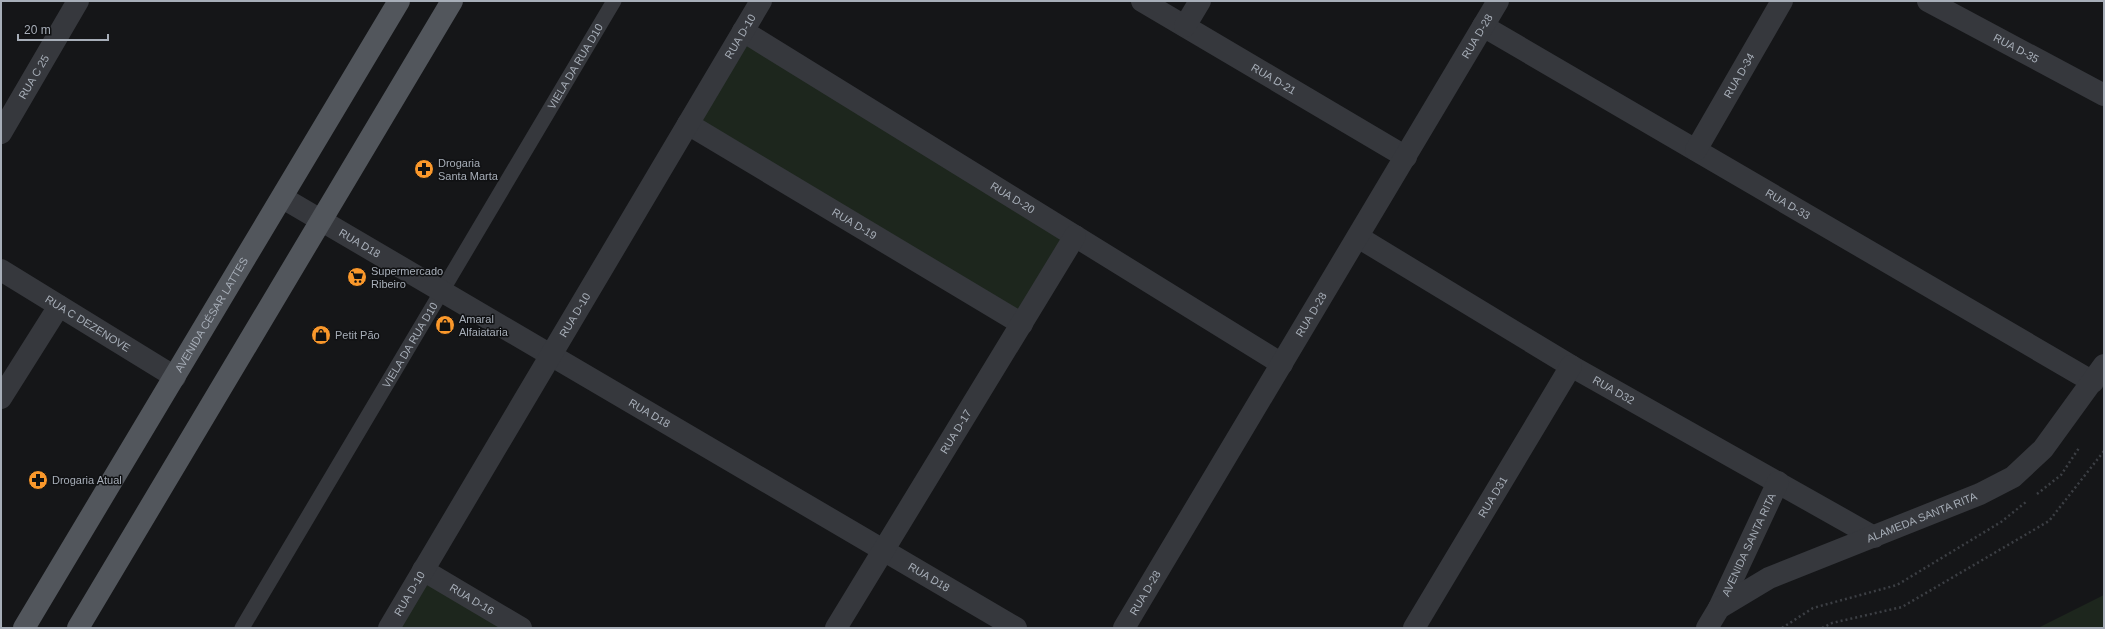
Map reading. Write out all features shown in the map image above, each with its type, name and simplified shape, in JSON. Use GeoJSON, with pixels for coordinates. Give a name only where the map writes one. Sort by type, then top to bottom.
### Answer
{"type":"FeatureCollection","features":[{"type":"Feature","properties":{"kind":"main road","name":"AVENIDA CÉSAR LATTES"},"geometry":{"type":"LineString","coordinates":[[24,628],[283,198],[399,1]]}},
{"type":"Feature","properties":{"kind":"main road"},"geometry":{"type":"LineString","coordinates":[[78,628],[323,220],[452,1]]}},
{"type":"Feature","properties":{"kind":"street","name":"RUA C 25"},"geometry":{"type":"LineString","coordinates":[[1,133],[78,1]]}},
{"type":"Feature","properties":{"kind":"street","name":"RUA D-10"},"geometry":{"type":"LineString","coordinates":[[389,628],[761,1]]}},
{"type":"Feature","properties":{"kind":"street","name":"RUA D-21"},"geometry":{"type":"LineString","coordinates":[[1142,1],[1406,157]]}},
{"type":"Feature","properties":{"kind":"street"},"geometry":{"type":"LineString","coordinates":[[1185,26],[1200,1]]}},
{"type":"Feature","properties":{"kind":"street","name":"RUA D-28"},"geometry":{"type":"LineString","coordinates":[[1124,628],[1498,1]]}},
{"type":"Feature","properties":{"kind":"street","name":"RUA D-34"},"geometry":{"type":"LineString","coordinates":[[1696,150],[1782,1]]}},
{"type":"Feature","properties":{"kind":"street","name":"RUA D-35"},"geometry":{"type":"LineString","coordinates":[[1928,1],[2104,95]]}},
{"type":"Feature","properties":{"kind":"street","name":"RUA D-33"},"geometry":{"type":"LineString","coordinates":[[1483,26],[1696,150],[2098,373]]}},
{"type":"Feature","properties":{"kind":"street","name":"RUA D-20"},"geometry":{"type":"LineString","coordinates":[[743,31],[1282,364]]}},
{"type":"Feature","properties":{"kind":"street","name":"RUA D-19"},"geometry":{"type":"LineString","coordinates":[[688,124],[1022,324]]}},
{"type":"Feature","properties":{"kind":"street","name":"RUA D18"},"geometry":{"type":"LineString","coordinates":[[283,198],[323,220],[440,291],[1016,628]]}},
{"type":"Feature","properties":{"kind":"street","name":"RUA D-17"},"geometry":{"type":"LineString","coordinates":[[836,628],[1075,236]]}},
{"type":"Feature","properties":{"kind":"street","name":"RUA D32"},"geometry":{"type":"LineString","coordinates":[[1358,237],[1571,366],[1874,537]]}},
{"type":"Feature","properties":{"kind":"street","name":"RUA C DEZENOVE"},"geometry":{"type":"LineString","coordinates":[[1,270],[175,377]]}},
{"type":"Feature","properties":{"kind":"street"},"geometry":{"type":"LineString","coordinates":[[1,398],[59,306]]}},
{"type":"Feature","properties":{"kind":"street","name":"RUA D31"},"geometry":{"type":"LineString","coordinates":[[1414,628],[1571,366]]}},
{"type":"Feature","properties":{"kind":"street","name":"ALAMEDA SANTA RITA"},"geometry":{"type":"LineString","coordinates":[[1707,628],[1719,608],[1769,578],[1980,494],[2013,477],[2043,449],[2098,373]]}},
{"type":"Feature","properties":{"kind":"street","name":"AVENIDA SANTA RITA"},"geometry":{"type":"LineString","coordinates":[[1719,608],[1778,482]]}},
{"type":"Feature","properties":{"kind":"street","name":"RUA D-16"},"geometry":{"type":"LineString","coordinates":[[423,570],[521,628]]}},
{"type":"Feature","properties":{"kind":"lane","name":"VIELA DA RUA D10"},"geometry":{"type":"LineString","coordinates":[[242,628],[440,291],[614,1]]}},
{"type":"Feature","properties":{"kind":"path"},"geometry":{"type":"LineString","coordinates":[[1782,628],[1813,608],[1897,585],[2001,522],[2061,476],[2082,445]]}},
{"type":"Feature","properties":{"kind":"path"},"geometry":{"type":"LineString","coordinates":[[1822,628],[1832,623],[1902,607],[2049,521],[2104,451]]}},
{"type":"Feature","properties":{"kind":"shaded area"},"geometry":{"type":"Polygon","coordinates":[[[747,39],[1065,238],[1017,316],[698,122],[747,39]]]}},
{"type":"Feature","properties":{"kind":"shaded area"},"geometry":{"type":"Polygon","coordinates":[[[426,576],[513,628],[396,628],[426,576]]]}},
{"type":"Feature","properties":{"kind":"shaded area"},"geometry":{"type":"Polygon","coordinates":[[[2104,595],[2104,628],[2038,628],[2104,595]]]}},
{"type":"Feature","properties":{"kind":"place","name":"Drogaria Santa Marta"},"geometry":{"type":"Point","coordinates":[424,169]}},
{"type":"Feature","properties":{"kind":"place","name":"Supermercado Ribeiro"},"geometry":{"type":"Point","coordinates":[357,277]}},
{"type":"Feature","properties":{"kind":"place","name":"Amaral Alfaiataria"},"geometry":{"type":"Point","coordinates":[445,325]}},
{"type":"Feature","properties":{"kind":"place","name":"Petit Pão"},"geometry":{"type":"Point","coordinates":[321,335]}},
{"type":"Feature","properties":{"kind":"place","name":"Drogaria Atual"},"geometry":{"type":"Point","coordinates":[38,480]}}]}
